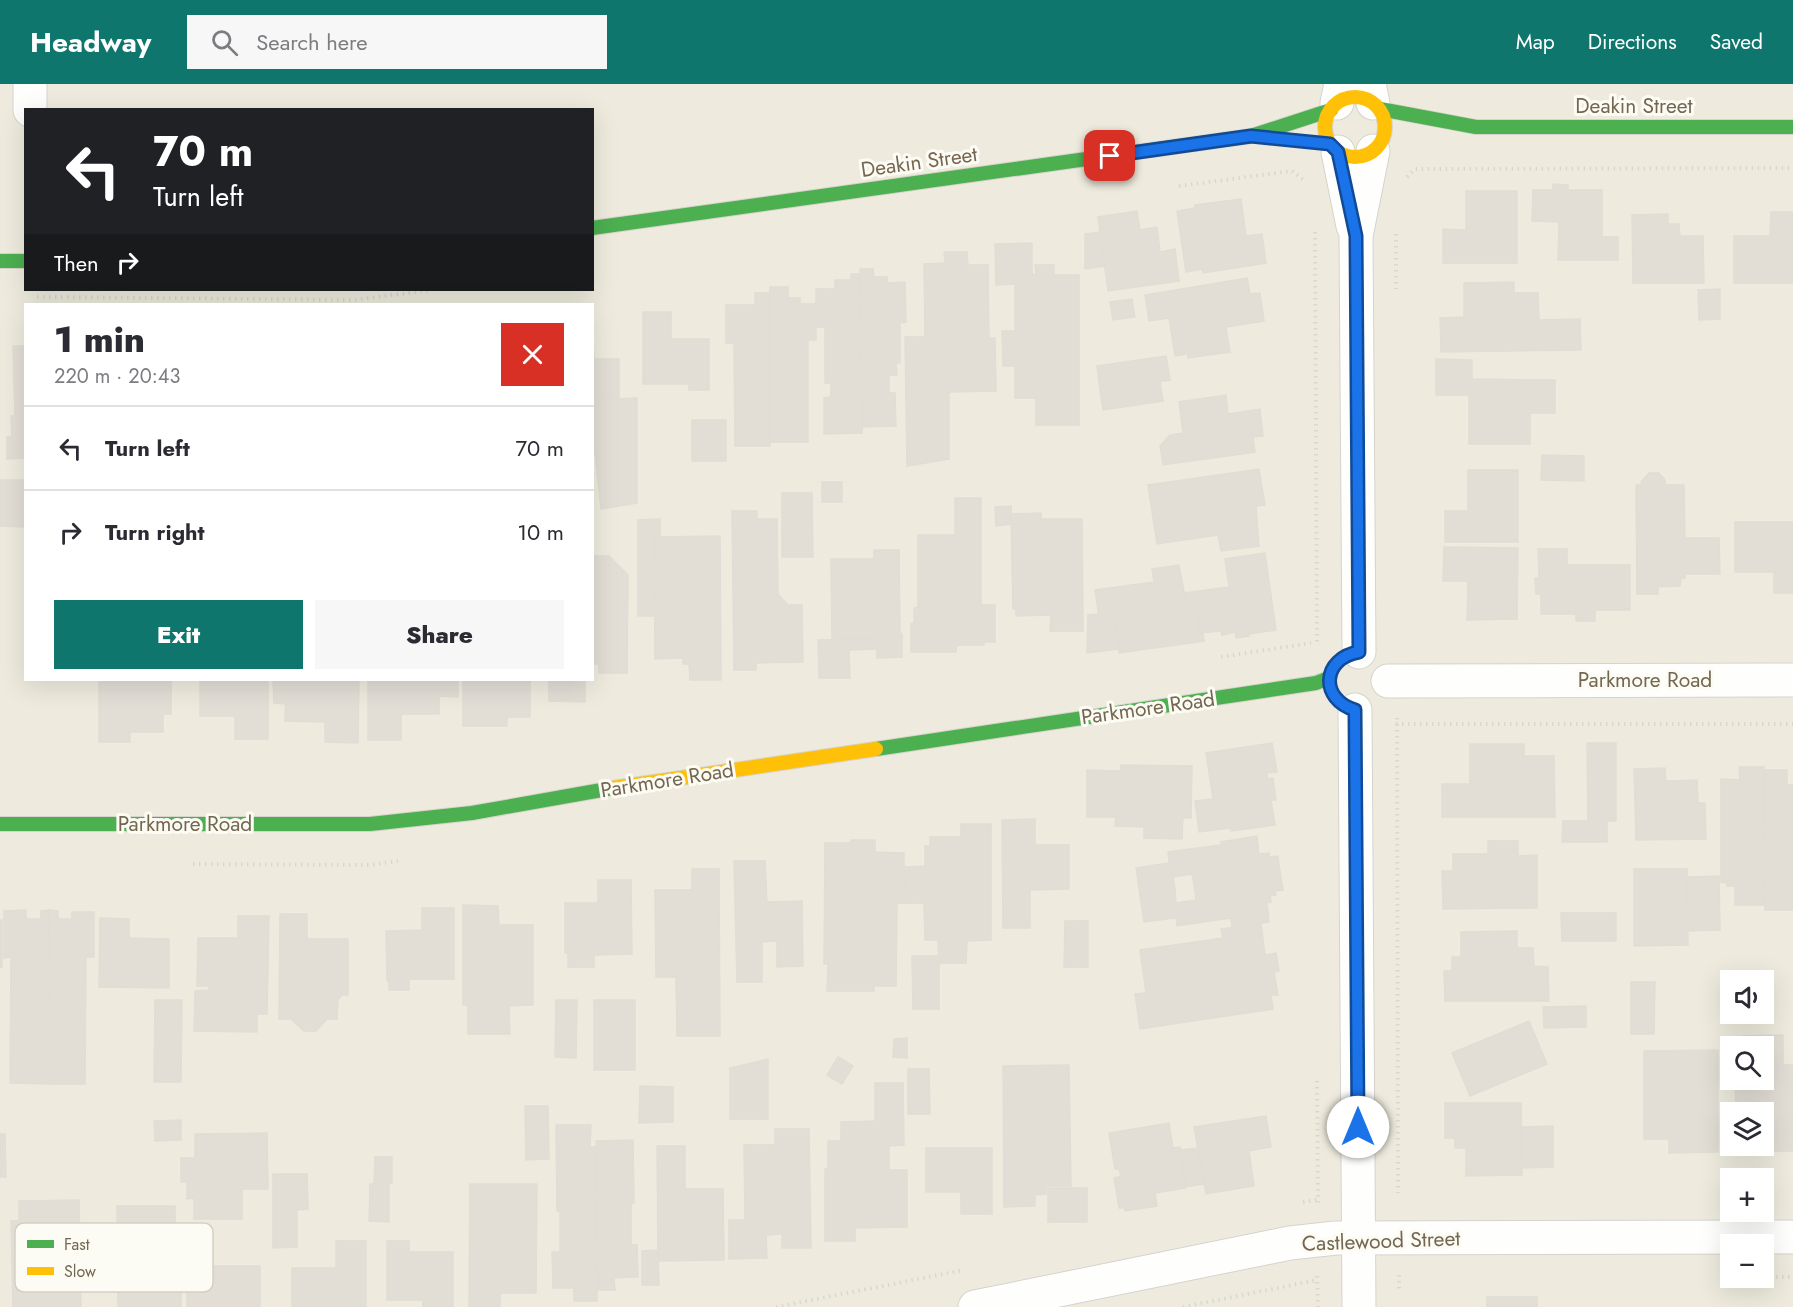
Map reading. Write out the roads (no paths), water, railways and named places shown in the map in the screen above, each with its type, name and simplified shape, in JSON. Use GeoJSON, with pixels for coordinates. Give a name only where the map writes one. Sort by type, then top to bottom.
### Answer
{"type":"FeatureCollection","features":[{"type":"Feature","properties":{"kind":"street"},"geometry":{"type":"LineString","coordinates":[[30,84],[30,108]]}},
{"type":"Feature","properties":{"kind":"street"},"geometry":{"type":"LineString","coordinates":[[1356,236],[1385,146],[1386,127],[1374,99],[1355,97],[1336,99],[1326,118],[1325,127],[1356,236],[1359,652]]}},
{"type":"Feature","properties":{"kind":"street","name":"Deakin Street"},"geometry":{"type":"LineString","coordinates":[[1251,136],[1336,99]]}},
{"type":"Feature","properties":{"kind":"street","name":"Deakin Street"},"geometry":{"type":"LineString","coordinates":[[1374,99],[1476,127]]}},
{"type":"Feature","properties":{"kind":"street","name":"Deakin Street"},"geometry":{"type":"LineString","coordinates":[[1433,135],[1476,127],[1793,127]]}},
{"type":"Feature","properties":{"kind":"street","name":"Deakin Street"},"geometry":{"type":"LineString","coordinates":[[594,228],[1251,136],[1284,140]]}},
{"type":"Feature","properties":{"kind":"street"},"geometry":{"type":"LineString","coordinates":[[1329,146],[1346,156],[1355,158],[1365,156],[1385,146]]}},
{"type":"Feature","properties":{"kind":"street"},"geometry":{"type":"LineString","coordinates":[[0,261],[24,261]]}},
{"type":"Feature","properties":{"kind":"street"},"geometry":{"type":"LineString","coordinates":[[1355,717],[1382,699],[1388,681],[1383,664],[1368,653],[1359,652],[1342,656],[1323,680],[1330,687],[1333,696],[1355,717],[1359,1307]]}},
{"type":"Feature","properties":{"kind":"street","name":"Parkmore Road"},"geometry":{"type":"LineString","coordinates":[[0,824],[381,823],[472,813],[567,795],[1323,680]]}},
{"type":"Feature","properties":{"kind":"street","name":"Parkmore Road"},"geometry":{"type":"LineString","coordinates":[[1388,681],[1793,680]]}},
{"type":"Feature","properties":{"kind":"street","name":"Castlewood Street"},"geometry":{"type":"LineString","coordinates":[[975,1307],[1316,1240],[1793,1237]]}}]}
